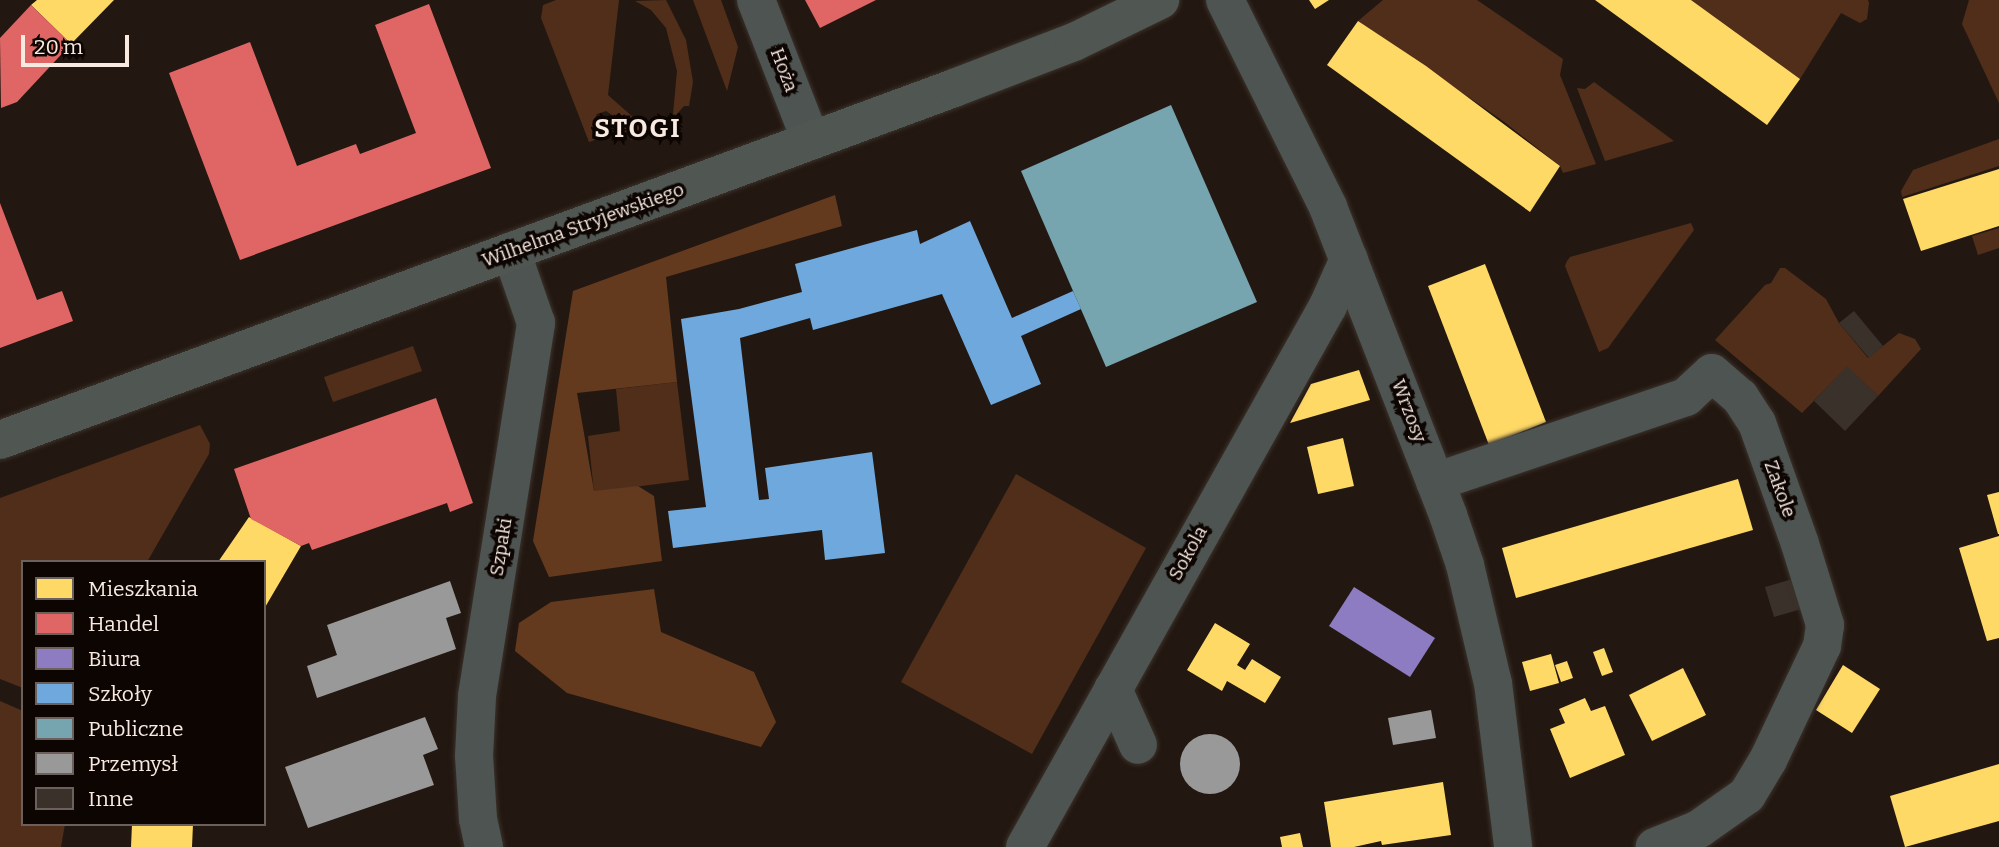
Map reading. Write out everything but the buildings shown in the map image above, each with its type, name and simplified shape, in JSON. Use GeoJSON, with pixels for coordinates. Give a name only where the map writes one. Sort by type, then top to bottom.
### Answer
{"type":"FeatureCollection","features":[{"type":"Feature","properties":{"kind":"street","name":"Hoża"},"geometry":{"type":"LineString","coordinates":[[756,0],[811,141]]}},
{"type":"Feature","properties":{"kind":"street","name":"Wilhelma Stryjewskiego"},"geometry":{"type":"LineString","coordinates":[[0,440],[1074,42],[1160,0]]}},
{"type":"Feature","properties":{"kind":"street","name":"Wrzosy"},"geometry":{"type":"LineString","coordinates":[[1225,0],[1303,153],[1349,259],[1436,482],[1465,565],[1493,683],[1513,847]]}},
{"type":"Feature","properties":{"kind":"street","name":"Szpaki"},"geometry":{"type":"LineString","coordinates":[[484,847],[478,818],[474,756],[476,706],[536,323],[512,251]]}},
{"type":"Feature","properties":{"kind":"street","name":"Sokola"},"geometry":{"type":"LineString","coordinates":[[1025,847],[1328,306],[1349,259]]}},
{"type":"Feature","properties":{"kind":"street","name":"Zakole"},"geometry":{"type":"LineString","coordinates":[[1436,482],[1686,397],[1712,373],[1740,397],[1756,422],[1800,544],[1825,625],[1822,646],[1768,760],[1747,795],[1699,829],[1655,847]]}},
{"type":"Feature","properties":{"kind":"street"},"geometry":{"type":"LineString","coordinates":[[1113,689],[1138,745]]}},
{"type":"Feature","properties":{"kind":"shaded area"},"geometry":{"type":"Polygon","coordinates":[[[556,0],[619,0],[608,95],[643,126],[648,129],[653,125],[654,131],[631,140],[631,135],[623,132],[621,121],[606,111],[597,114],[593,122],[594,132],[600,138],[589,142],[541,18],[543,5],[556,0]]]}},
{"type":"Feature","properties":{"kind":"shaded area"},"geometry":{"type":"Polygon","coordinates":[[[666,0],[686,40],[693,82],[689,106],[684,106],[676,115],[673,114],[677,71],[666,28],[651,10],[635,1],[666,0]]]}},
{"type":"Feature","properties":{"kind":"shaded area"},"geometry":{"type":"Polygon","coordinates":[[[693,0],[721,0],[738,47],[727,91],[693,0]]]}},
{"type":"Feature","properties":{"kind":"shaded area"},"geometry":{"type":"Polygon","coordinates":[[[1383,0],[1477,0],[1563,59],[1560,75],[1596,164],[1563,173],[1560,166],[1503,121],[1358,21],[1383,0]]]}},
{"type":"Feature","properties":{"kind":"shaded area"},"geometry":{"type":"Polygon","coordinates":[[[1691,0],[1868,0],[1869,3],[1867,19],[1860,23],[1841,13],[1800,79],[1691,0]]]}},
{"type":"Feature","properties":{"kind":"shaded area"},"geometry":{"type":"Polygon","coordinates":[[[1969,0],[1999,0],[1999,103],[1962,24],[1969,0]]]}},
{"type":"Feature","properties":{"kind":"shaded area"},"geometry":{"type":"Polygon","coordinates":[[[1594,82],[1674,141],[1605,161],[1577,88],[1585,89],[1594,82]]]}},
{"type":"Feature","properties":{"kind":"shaded area"},"geometry":{"type":"Polygon","coordinates":[[[1999,139],[1999,166],[1902,197],[1901,191],[1913,170],[1999,139]]]}},
{"type":"Feature","properties":{"kind":"shaded area"},"geometry":{"type":"Polygon","coordinates":[[[835,195],[842,226],[666,277],[677,382],[577,393],[594,491],[638,486],[654,496],[662,561],[549,577],[533,541],[573,291],[835,195]]]}},
{"type":"Feature","properties":{"kind":"shaded area"},"geometry":{"type":"Polygon","coordinates":[[[1691,223],[1694,230],[1608,348],[1599,352],[1565,266],[1567,261],[1570,257],[1691,223]]]}},
{"type":"Feature","properties":{"kind":"shaded area"},"geometry":{"type":"Polygon","coordinates":[[[1999,228],[1999,248],[1978,255],[1972,236],[1999,228]]]}},
{"type":"Feature","properties":{"kind":"shaded area"},"geometry":{"type":"Polygon","coordinates":[[[1780,268],[1785,268],[1826,299],[1839,323],[1868,358],[1899,333],[1915,339],[1921,349],[1878,396],[1847,367],[1802,413],[1715,340],[1765,285],[1771,283],[1780,268]]]}},
{"type":"Feature","properties":{"kind":"shaded area"},"geometry":{"type":"Polygon","coordinates":[[[413,346],[422,371],[333,402],[324,377],[413,346]]]}},
{"type":"Feature","properties":{"kind":"shaded area"},"geometry":{"type":"Polygon","coordinates":[[[677,382],[689,480],[594,492],[588,436],[620,431],[616,389],[677,382]]]}},
{"type":"Feature","properties":{"kind":"shaded area"},"geometry":{"type":"Polygon","coordinates":[[[200,425],[210,444],[209,454],[148,560],[21,560],[21,687],[0,679],[0,498],[200,425]]]}},
{"type":"Feature","properties":{"kind":"shaded area"},"geometry":{"type":"Polygon","coordinates":[[[1016,474],[1146,548],[1032,754],[901,682],[1016,474]]]}},
{"type":"Feature","properties":{"kind":"shaded area"},"geometry":{"type":"Polygon","coordinates":[[[654,589],[661,632],[754,672],[776,722],[761,747],[567,693],[515,651],[519,623],[551,602],[654,589]]]}},
{"type":"Feature","properties":{"kind":"shaded area"},"geometry":{"type":"Polygon","coordinates":[[[0,701],[21,710],[21,826],[65,826],[61,847],[0,847],[0,701]]]}},
{"type":"Feature","properties":{"kind":"district","name":"STOGI"},"geometry":{"type":"Point","coordinates":[638,129]}}]}
